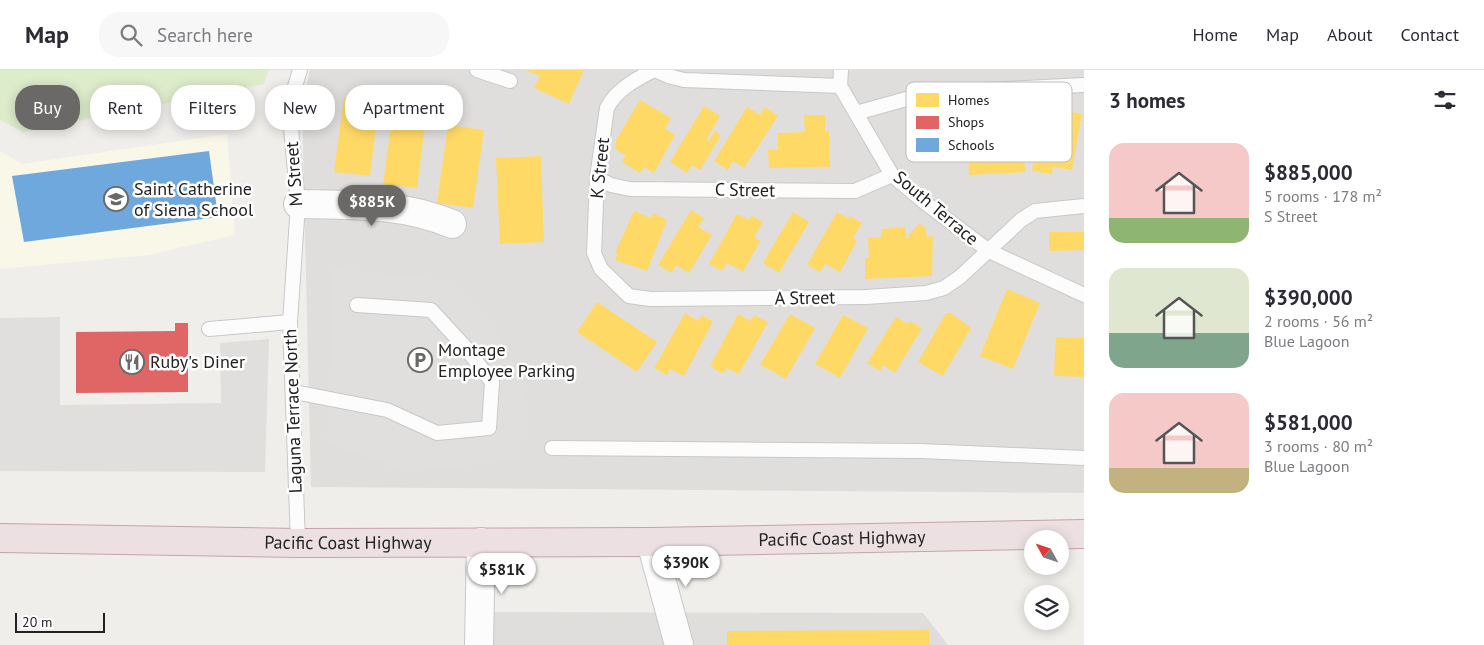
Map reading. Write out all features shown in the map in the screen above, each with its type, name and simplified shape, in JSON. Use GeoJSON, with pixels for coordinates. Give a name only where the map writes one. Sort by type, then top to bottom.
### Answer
{"type":"FeatureCollection","features":[{"type":"Feature","properties":{"kind":"highway","name":"Pacific Coast Highway"},"geometry":{"type":"LineString","coordinates":[[0,538],[298,543],[651,542],[951,538],[1084,534]]}},
{"type":"Feature","properties":{"kind":"street"},"geometry":{"type":"LineString","coordinates":[[298,204],[390,206],[436,217],[452,224]]}},
{"type":"Feature","properties":{"kind":"street"},"geometry":{"type":"LineString","coordinates":[[479,645],[481,542]]}},
{"type":"Feature","properties":{"kind":"street"},"geometry":{"type":"LineString","coordinates":[[651,542],[679,645]]}},
{"type":"Feature","properties":{"kind":"lane","name":"M Street"},"geometry":{"type":"LineString","coordinates":[[293,279],[298,204],[289,106],[300,70]]}},
{"type":"Feature","properties":{"kind":"lane"},"geometry":{"type":"LineString","coordinates":[[477,70],[510,81]]}},
{"type":"Feature","properties":{"kind":"lane"},"geometry":{"type":"LineString","coordinates":[[654,70],[684,80],[840,86],[841,70]]}},
{"type":"Feature","properties":{"kind":"lane","name":"K Street"},"geometry":{"type":"LineString","coordinates":[[613,283],[601,269],[594,253],[597,178],[607,108],[611,100],[637,78],[654,70]]}},
{"type":"Feature","properties":{"kind":"lane","name":"South Terrace"},"geometry":{"type":"LineString","coordinates":[[840,86],[892,175],[989,251],[1084,294]]}},
{"type":"Feature","properties":{"kind":"lane"},"geometry":{"type":"LineString","coordinates":[[856,112],[906,99]]}},
{"type":"Feature","properties":{"kind":"lane","name":"C Street"},"geometry":{"type":"LineString","coordinates":[[597,178],[611,185],[630,189],[855,191],[892,175]]}},
{"type":"Feature","properties":{"kind":"lane","name":"A Street"},"geometry":{"type":"LineString","coordinates":[[613,283],[629,296],[650,299],[866,297],[926,293],[944,288],[960,278],[1021,220],[1035,211],[1084,206]]}},
{"type":"Feature","properties":{"kind":"lane","name":"Laguna Terrace North"},"geometry":{"type":"LineString","coordinates":[[293,279],[290,322],[294,392],[292,431],[298,543]]}},
{"type":"Feature","properties":{"kind":"lane"},"geometry":{"type":"LineString","coordinates":[[294,392],[387,410],[437,433],[489,428],[492,382],[465,347],[431,310],[357,304]]}},
{"type":"Feature","properties":{"kind":"lane"},"geometry":{"type":"LineString","coordinates":[[209,328],[290,322]]}},
{"type":"Feature","properties":{"kind":"lane"},"geometry":{"type":"LineString","coordinates":[[552,448],[921,451],[1084,458]]}},
{"type":"Feature","properties":{"kind":"shaded area"},"geometry":{"type":"Polygon","coordinates":[[[310,70],[1084,70],[1084,493],[311,487],[303,130],[335,130],[335,85],[307,85],[310,70]]]}},
{"type":"Feature","properties":{"kind":"shaded area","name":"Saint Catherine of Siena School"},"geometry":{"type":"Polygon","coordinates":[[[227,134],[235,235],[149,255],[0,269],[0,151],[22,164],[227,134]]]}},
{"type":"Feature","properties":{"kind":"shaded area","name":"Montage Employee Parking"},"geometry":{"type":"Polygon","coordinates":[[[333,269],[447,281],[498,336],[522,384],[520,459],[410,472],[327,444],[333,269]]]}},
{"type":"Feature","properties":{"kind":"shaded area"},"geometry":{"type":"Polygon","coordinates":[[[60,317],[60,405],[221,403],[220,343],[269,339],[265,472],[0,471],[0,318],[60,317]]]}},
{"type":"Feature","properties":{"kind":"shaded area"},"geometry":{"type":"Polygon","coordinates":[[[475,612],[923,613],[948,645],[464,645],[475,612]]]}},
{"type":"Feature","properties":{"kind":"green space"},"geometry":{"type":"Polygon","coordinates":[[[0,70],[269,70],[264,84],[255,86],[171,85],[171,103],[161,105],[161,85],[90,85],[90,119],[80,121],[80,85],[15,85],[15,128],[0,120],[0,70]]]}},
{"type":"Feature","properties":{"kind":"building: Homes"},"geometry":{"type":"Polygon","coordinates":[[[525,70],[584,70],[569,104],[534,88],[540,76],[525,70]]]}},
{"type":"Feature","properties":{"kind":"building: Homes"},"geometry":{"type":"Polygon","coordinates":[[[345,98],[345,130],[376,130],[370,176],[334,172],[345,98]]]}},
{"type":"Feature","properties":{"kind":"building: Homes"},"geometry":{"type":"Polygon","coordinates":[[[640,100],[671,118],[665,129],[675,135],[654,173],[644,167],[640,173],[622,162],[626,156],[615,149],[616,140],[640,100]]]}},
{"type":"Feature","properties":{"kind":"building: Homes"},"geometry":{"type":"Polygon","coordinates":[[[704,106],[720,116],[706,140],[709,141],[715,131],[721,135],[700,170],[692,165],[687,173],[670,162],[704,106]]]}},
{"type":"Feature","properties":{"kind":"building: Homes"},"geometry":{"type":"Polygon","coordinates":[[[747,107],[760,115],[765,107],[778,116],[744,168],[733,161],[728,170],[714,161],[747,107]]]}},
{"type":"Feature","properties":{"kind":"building: Homes"},"geometry":{"type":"Polygon","coordinates":[[[1072,112],[1082,114],[1072,170],[1053,167],[1052,174],[1032,171],[1034,162],[1072,162],[1072,112]]]}},
{"type":"Feature","properties":{"kind":"building: Homes"},"geometry":{"type":"Polygon","coordinates":[[[804,115],[825,115],[825,131],[829,131],[830,167],[769,168],[768,150],[778,150],[778,133],[805,132],[804,115]]]}},
{"type":"Feature","properties":{"kind":"building: Homes"},"geometry":{"type":"Polygon","coordinates":[[[463,127],[484,130],[473,208],[437,203],[447,130],[463,130],[463,127]]]}},
{"type":"Feature","properties":{"kind":"building: Homes"},"geometry":{"type":"Polygon","coordinates":[[[391,130],[425,130],[417,188],[383,184],[391,130]]]}},
{"type":"Feature","properties":{"kind":"building: Homes"},"geometry":{"type":"Polygon","coordinates":[[[541,156],[544,242],[500,244],[496,158],[541,156]]]}},
{"type":"Feature","properties":{"kind":"building: Homes"},"geometry":{"type":"Polygon","coordinates":[[[968,162],[1024,162],[1025,172],[969,175],[968,162]]]}},
{"type":"Feature","properties":{"kind":"building: Homes"},"geometry":{"type":"Polygon","coordinates":[[[691,210],[704,218],[698,227],[712,235],[689,273],[676,265],[672,273],[658,265],[691,210]]]}},
{"type":"Feature","properties":{"kind":"building: Homes"},"geometry":{"type":"Polygon","coordinates":[[[634,211],[651,218],[653,213],[667,220],[647,271],[615,260],[618,254],[615,253],[634,211]]]}},
{"type":"Feature","properties":{"kind":"building: Homes"},"geometry":{"type":"Polygon","coordinates":[[[793,212],[809,222],[779,273],[763,263],[793,212]]]}},
{"type":"Feature","properties":{"kind":"building: Homes"},"geometry":{"type":"Polygon","coordinates":[[[837,212],[849,219],[850,216],[862,223],[853,238],[857,241],[840,272],[825,264],[820,272],[807,265],[837,212]]]}},
{"type":"Feature","properties":{"kind":"building: Homes"},"geometry":{"type":"Polygon","coordinates":[[[737,214],[749,220],[752,216],[763,222],[754,237],[760,241],[743,272],[727,263],[722,271],[709,264],[737,214]]]}},
{"type":"Feature","properties":{"kind":"building: Homes"},"geometry":{"type":"Polygon","coordinates":[[[920,223],[926,229],[927,237],[933,236],[932,276],[865,279],[865,258],[869,258],[868,238],[881,237],[881,229],[906,227],[906,238],[910,238],[908,236],[920,223]]]}},
{"type":"Feature","properties":{"kind":"building: Homes"},"geometry":{"type":"Polygon","coordinates":[[[1049,232],[1084,232],[1084,250],[1049,251],[1049,232]]]}},
{"type":"Feature","properties":{"kind":"building: Homes"},"geometry":{"type":"Polygon","coordinates":[[[1007,289],[1040,303],[1013,369],[980,356],[1007,289]]]}},
{"type":"Feature","properties":{"kind":"building: Homes"},"geometry":{"type":"Polygon","coordinates":[[[597,302],[657,342],[637,372],[577,332],[597,302]]]}},
{"type":"Feature","properties":{"kind":"building: Homes"},"geometry":{"type":"Polygon","coordinates":[[[685,313],[698,321],[702,315],[713,322],[684,376],[670,369],[667,375],[654,368],[685,313]]]}},
{"type":"Feature","properties":{"kind":"building: Homes"},"geometry":{"type":"Polygon","coordinates":[[[946,313],[951,313],[971,328],[943,376],[918,362],[946,313]]]}},
{"type":"Feature","properties":{"kind":"building: Homes"},"geometry":{"type":"Polygon","coordinates":[[[738,314],[751,321],[754,315],[768,322],[739,374],[727,368],[723,374],[710,366],[738,314]]]}},
{"type":"Feature","properties":{"kind":"building: Homes"},"geometry":{"type":"Polygon","coordinates":[[[790,314],[815,328],[786,379],[760,365],[790,314]]]}},
{"type":"Feature","properties":{"kind":"building: Homes"},"geometry":{"type":"Polygon","coordinates":[[[843,315],[868,328],[840,378],[815,364],[843,315]]]}},
{"type":"Feature","properties":{"kind":"building: Homes"},"geometry":{"type":"Polygon","coordinates":[[[896,317],[908,324],[910,321],[922,328],[895,373],[883,365],[880,371],[867,363],[896,317]]]}},
{"type":"Feature","properties":{"kind":"building: Homes"},"geometry":{"type":"Polygon","coordinates":[[[1056,337],[1084,338],[1084,377],[1054,376],[1056,337]]]}},
{"type":"Feature","properties":{"kind":"building: Homes"},"geometry":{"type":"Polygon","coordinates":[[[929,630],[929,645],[727,645],[727,631],[929,630]]]}},
{"type":"Feature","properties":{"kind":"building: Shops","name":"Ruby's Diner"},"geometry":{"type":"Polygon","coordinates":[[[175,323],[188,323],[188,392],[76,393],[76,332],[175,331],[175,323]]]}},
{"type":"Feature","properties":{"kind":"building: Schools"},"geometry":{"type":"Polygon","coordinates":[[[209,151],[218,217],[24,242],[12,176],[209,151]]]}},
{"type":"Feature","properties":{"kind":"place","name":"Saint Catherine of Siena School"},"geometry":{"type":"Point","coordinates":[116,199]}},
{"type":"Feature","properties":{"kind":"place","name":"Montage Employee Parking"},"geometry":{"type":"Point","coordinates":[420,360]}},
{"type":"Feature","properties":{"kind":"place","name":"Ruby's Diner"},"geometry":{"type":"Point","coordinates":[132,362]}}]}
